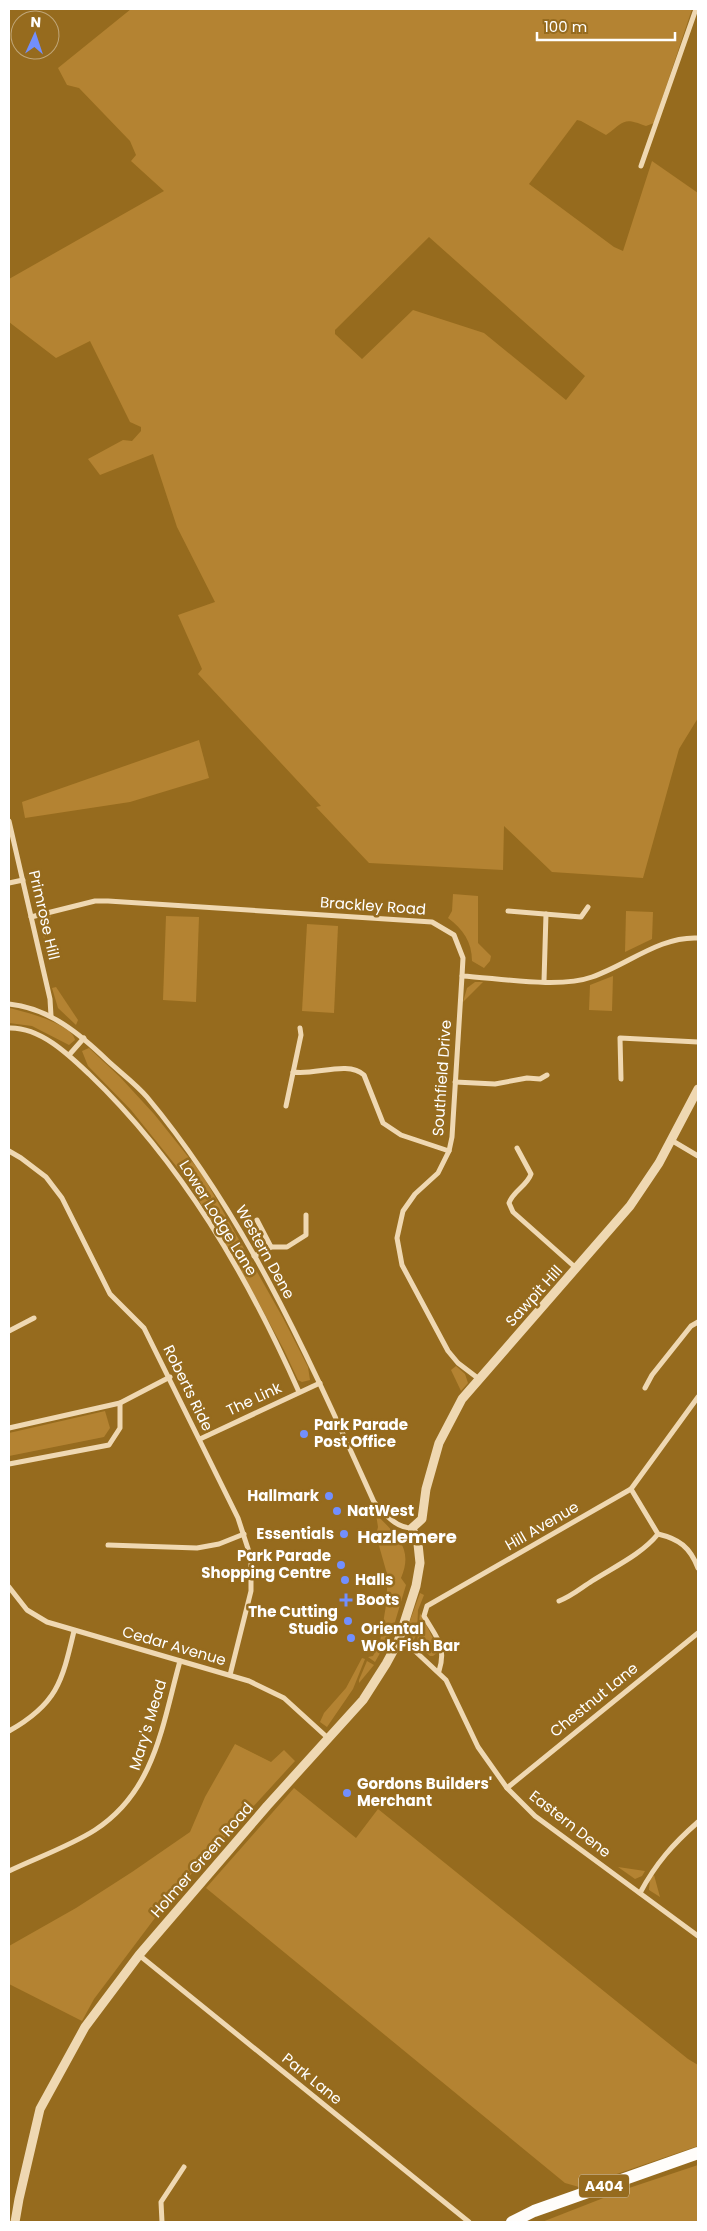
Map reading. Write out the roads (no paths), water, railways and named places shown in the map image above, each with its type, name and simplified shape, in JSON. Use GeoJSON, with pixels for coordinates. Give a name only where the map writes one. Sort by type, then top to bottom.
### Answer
{"type":"FeatureCollection","features":[{"type":"Feature","properties":{"kind":"main road","name":"A404"},"geometry":{"type":"LineString","coordinates":[[512,2222],[534,2211],[698,2153]]}},
{"type":"Feature","properties":{"kind":"street"},"geometry":{"type":"LineString","coordinates":[[641,166],[696,9]]}},
{"type":"Feature","properties":{"kind":"street","name":"Primrose Hill"},"geometry":{"type":"LineString","coordinates":[[9,821],[50,999],[51,1016]]}},
{"type":"Feature","properties":{"kind":"street"},"geometry":{"type":"LineString","coordinates":[[9,883],[23,880]]}},
{"type":"Feature","properties":{"kind":"street","name":"Brackley Road"},"geometry":{"type":"LineString","coordinates":[[31,918],[95,901],[108,901],[432,922],[454,935],[463,958],[462,976]]}},
{"type":"Feature","properties":{"kind":"street"},"geometry":{"type":"LineString","coordinates":[[508,911],[581,917],[588,907]]}},
{"type":"Feature","properties":{"kind":"street"},"geometry":{"type":"LineString","coordinates":[[544,981],[546,914]]}},
{"type":"Feature","properties":{"kind":"street"},"geometry":{"type":"LineString","coordinates":[[462,976],[568,982],[591,978],[672,941],[698,938]]}},
{"type":"Feature","properties":{"kind":"street","name":"Southfield Drive"},"geometry":{"type":"LineString","coordinates":[[462,976],[452,1137],[449,1151],[438,1173],[415,1194],[403,1211],[397,1238],[402,1265],[448,1351],[458,1363],[479,1379]]}},
{"type":"Feature","properties":{"kind":"street","name":"Western Dene"},"geometry":{"type":"LineString","coordinates":[[9,1004],[51,1016],[84,1038],[146,1096],[208,1177],[254,1256],[304,1348],[374,1502],[388,1518],[399,1525],[412,1528]]}},
{"type":"Feature","properties":{"kind":"street","name":"Lower Lodge Lane"},"geometry":{"type":"LineString","coordinates":[[9,1028],[18,1028],[39,1035],[69,1055],[108,1093],[160,1151],[186,1186],[232,1261],[275,1339],[299,1392]]}},
{"type":"Feature","properties":{"kind":"street"},"geometry":{"type":"LineString","coordinates":[[286,1106],[301,1035],[300,1028]]}},
{"type":"Feature","properties":{"kind":"street"},"geometry":{"type":"LineString","coordinates":[[69,1055],[84,1038]]}},
{"type":"Feature","properties":{"kind":"street"},"geometry":{"type":"LineString","coordinates":[[621,1079],[620,1038],[698,1042]]}},
{"type":"Feature","properties":{"kind":"street"},"geometry":{"type":"LineString","coordinates":[[293,1072],[304,1074],[346,1068],[359,1071],[364,1076],[383,1123],[400,1135],[449,1151]]}},
{"type":"Feature","properties":{"kind":"street"},"geometry":{"type":"LineString","coordinates":[[455,1082],[495,1084],[527,1078],[540,1079],[547,1075]]}},
{"type":"Feature","properties":{"kind":"street","name":"Sawpit Hill"},"geometry":{"type":"LineString","coordinates":[[412,1528],[422,1519],[426,1489],[440,1442],[462,1400],[630,1206],[645,1185],[698,1089]]}},
{"type":"Feature","properties":{"kind":"street"},"geometry":{"type":"LineString","coordinates":[[671,1140],[698,1156]]}},
{"type":"Feature","properties":{"kind":"street"},"geometry":{"type":"LineString","coordinates":[[517,1148],[531,1174],[529,1180],[512,1195],[509,1203],[513,1212],[577,1269]]}},
{"type":"Feature","properties":{"kind":"street","name":"Roberts Ride"},"geometry":{"type":"LineString","coordinates":[[9,1151],[46,1177],[62,1198],[110,1294],[144,1328],[170,1377],[244,1534],[251,1558],[251,1591],[230,1675]]}},
{"type":"Feature","properties":{"kind":"street"},"geometry":{"type":"LineString","coordinates":[[254,1256],[271,1247],[288,1247],[306,1235],[306,1215]]}},
{"type":"Feature","properties":{"kind":"street"},"geometry":{"type":"LineString","coordinates":[[258,1220],[271,1247]]}},
{"type":"Feature","properties":{"kind":"street"},"geometry":{"type":"LineString","coordinates":[[9,1331],[34,1318]]}},
{"type":"Feature","properties":{"kind":"street"},"geometry":{"type":"LineString","coordinates":[[645,1388],[652,1374],[691,1326],[698,1322]]}},
{"type":"Feature","properties":{"kind":"street"},"geometry":{"type":"LineString","coordinates":[[9,1428],[120,1403],[170,1377]]}},
{"type":"Feature","properties":{"kind":"street","name":"The Link"},"geometry":{"type":"LineString","coordinates":[[200,1439],[320,1382]]}},
{"type":"Feature","properties":{"kind":"street","name":"Hill Avenue"},"geometry":{"type":"LineString","coordinates":[[439,1671],[443,1657],[442,1650],[424,1616],[427,1606],[631,1488],[698,1397]]}},
{"type":"Feature","properties":{"kind":"street"},"geometry":{"type":"LineString","coordinates":[[9,1464],[110,1445],[120,1428],[120,1403]]}},
{"type":"Feature","properties":{"kind":"street"},"geometry":{"type":"LineString","coordinates":[[692,1406],[698,1410]]}},
{"type":"Feature","properties":{"kind":"street"},"geometry":{"type":"LineString","coordinates":[[631,1488],[658,1534],[678,1538],[695,1559],[698,1568]]}},
{"type":"Feature","properties":{"kind":"street","name":"Holmer Green Road"},"geometry":{"type":"LineString","coordinates":[[15,2222],[40,2109],[85,2027],[138,1955],[261,1813],[363,1700],[398,1642],[416,1586],[420,1563],[418,1544],[412,1528]]}},
{"type":"Feature","properties":{"kind":"street"},"geometry":{"type":"LineString","coordinates":[[108,1545],[197,1548],[218,1544],[244,1534]]}},
{"type":"Feature","properties":{"kind":"street"},"geometry":{"type":"LineString","coordinates":[[559,1601],[573,1595],[584,1585],[650,1544],[658,1534]]}},
{"type":"Feature","properties":{"kind":"street","name":"Cedar Avenue"},"geometry":{"type":"LineString","coordinates":[[9,1586],[27,1610],[47,1622],[249,1681],[284,1698],[328,1739]]}},
{"type":"Feature","properties":{"kind":"street"},"geometry":{"type":"LineString","coordinates":[[9,1731],[29,1720],[51,1699],[64,1675],[74,1631]]}},
{"type":"Feature","properties":{"kind":"street","name":"Chestnut Lane"},"geometry":{"type":"LineString","coordinates":[[507,1788],[698,1632]]}},
{"type":"Feature","properties":{"kind":"street","name":"Eastern Dene"},"geometry":{"type":"LineString","coordinates":[[398,1642],[415,1650],[439,1671],[452,1690],[478,1747],[507,1788],[535,1816],[698,1936]]}},
{"type":"Feature","properties":{"kind":"street","name":"Mary's Mead"},"geometry":{"type":"LineString","coordinates":[[9,1871],[94,1830],[122,1809],[144,1780],[153,1758],[180,1662]]}},
{"type":"Feature","properties":{"kind":"street"},"geometry":{"type":"LineString","coordinates":[[640,1893],[651,1872],[671,1846],[698,1822]]}},
{"type":"Feature","properties":{"kind":"street","name":"Park Lane"},"geometry":{"type":"LineString","coordinates":[[138,1955],[469,2222]]}},
{"type":"Feature","properties":{"kind":"street"},"geometry":{"type":"LineString","coordinates":[[162,2222],[161,2202],[184,2167]]}},
{"type":"Feature","properties":{"kind":"place","name":"Park Parade Post Office"},"geometry":{"type":"Point","coordinates":[304,1434]}},
{"type":"Feature","properties":{"kind":"place","name":"Hallmark"},"geometry":{"type":"Point","coordinates":[329,1496]}},
{"type":"Feature","properties":{"kind":"place","name":"NatWest"},"geometry":{"type":"Point","coordinates":[337,1511]}},
{"type":"Feature","properties":{"kind":"place","name":"Essentials"},"geometry":{"type":"Point","coordinates":[344,1534]}},
{"type":"Feature","properties":{"kind":"place","name":"Park Parade Shopping Centre"},"geometry":{"type":"Point","coordinates":[341,1565]}},
{"type":"Feature","properties":{"kind":"place","name":"Halls"},"geometry":{"type":"Point","coordinates":[345,1580]}},
{"type":"Feature","properties":{"kind":"place","name":"Boots"},"geometry":{"type":"Point","coordinates":[346,1600]}},
{"type":"Feature","properties":{"kind":"place","name":"The Cutting Studio"},"geometry":{"type":"Point","coordinates":[348,1621]}},
{"type":"Feature","properties":{"kind":"place","name":"Oriental Wok Fish Bar"},"geometry":{"type":"Point","coordinates":[351,1638]}},
{"type":"Feature","properties":{"kind":"place","name":"Gordons Builders' Merchant"},"geometry":{"type":"Point","coordinates":[347,1793]}},
{"type":"Feature","properties":{"kind":"district","name":"Hazlemere"},"geometry":{"type":"Point","coordinates":[407,1537]}}]}
